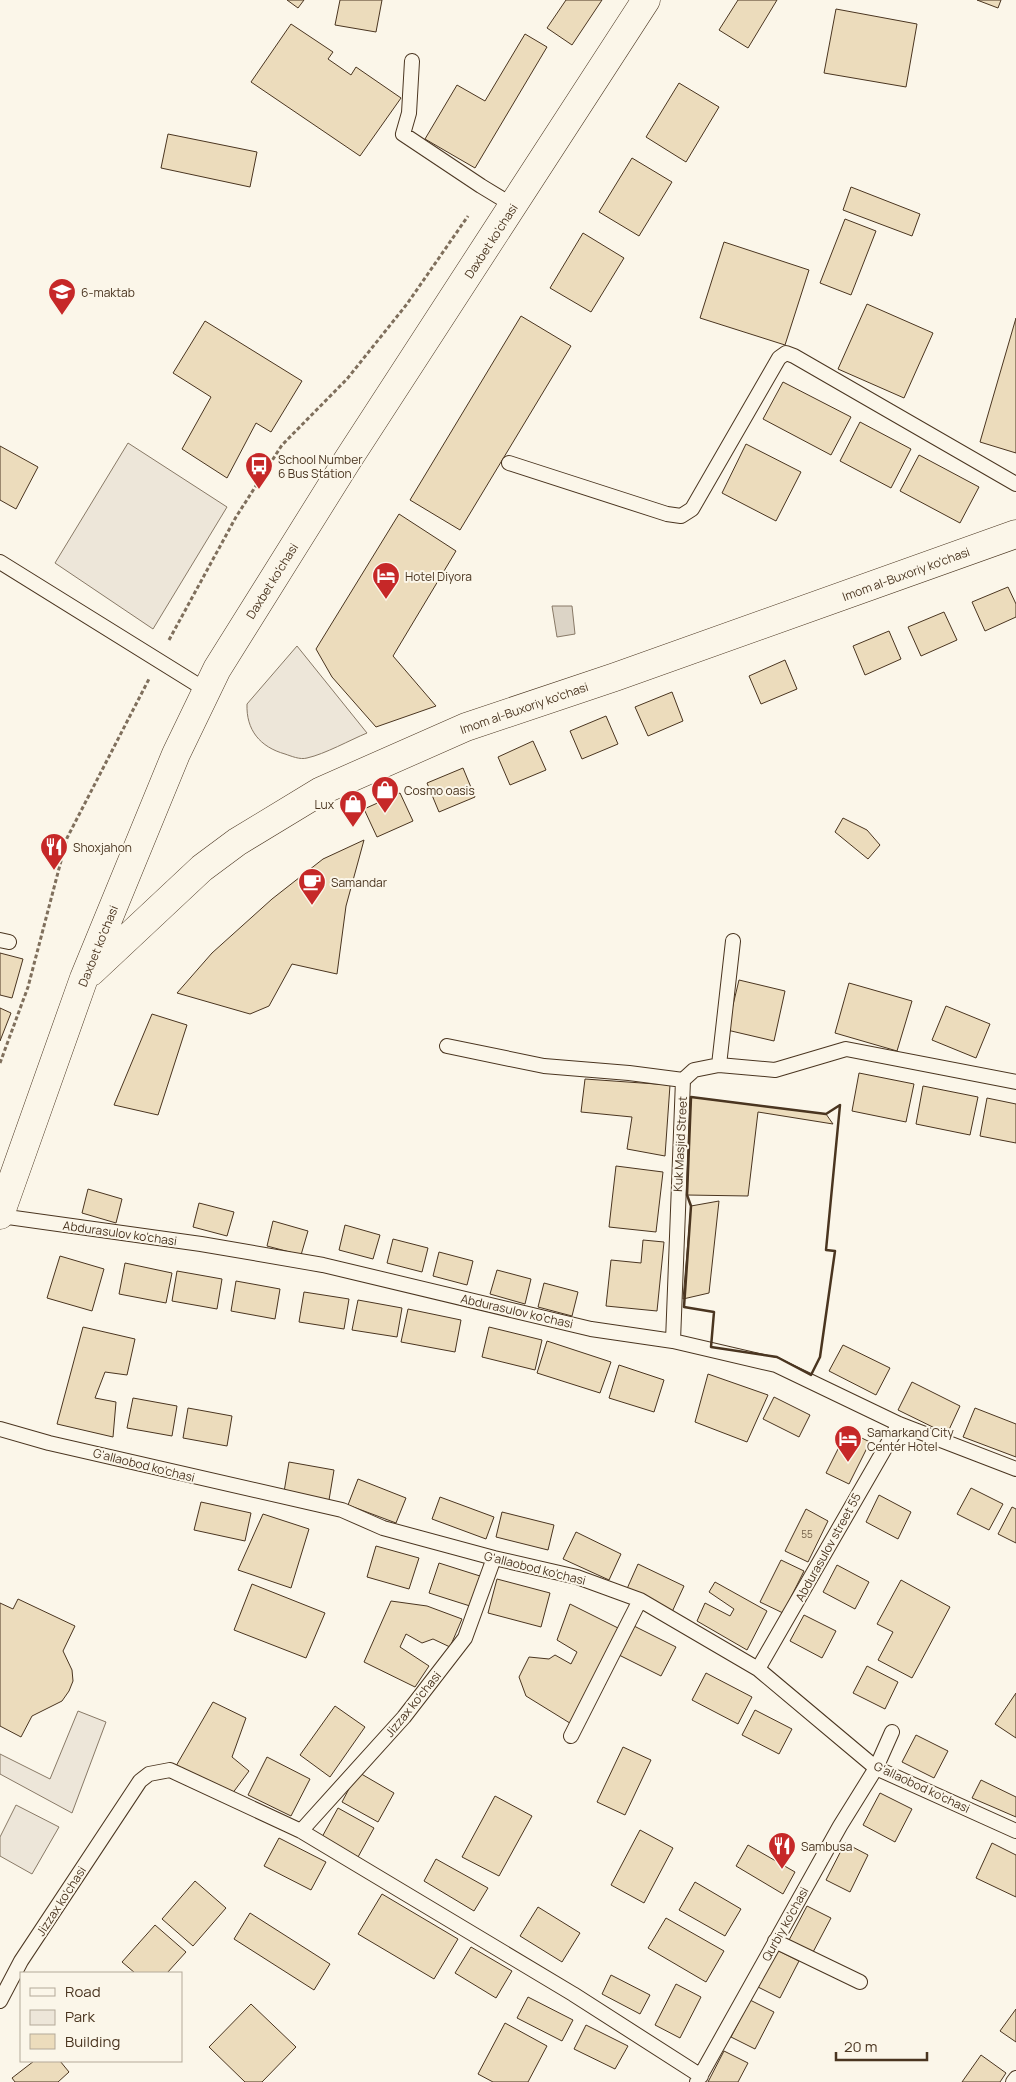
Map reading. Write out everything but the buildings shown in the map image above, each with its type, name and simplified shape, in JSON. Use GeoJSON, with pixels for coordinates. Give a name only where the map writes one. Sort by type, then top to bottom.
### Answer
{"type":"FeatureCollection","features":[{"type":"Feature","properties":{"kind":"main road","name":"Daxbet ko'chasi"},"geometry":{"type":"LineString","coordinates":[[0,1216],[84,978],[176,754],[217,669],[347,461],[646,0]]}},
{"type":"Feature","properties":{"kind":"main road","name":"Imom al-Buxoriy ko'chasi"},"geometry":{"type":"LineString","coordinates":[[84,978],[202,868],[237,842],[321,791],[466,728],[1016,534]]}},
{"type":"Feature","properties":{"kind":"lane"},"geometry":{"type":"LineString","coordinates":[[412,61],[409,113],[403,134],[514,206]]}},
{"type":"Feature","properties":{"kind":"lane"},"geometry":{"type":"LineString","coordinates":[[509,463],[667,514],[680,516],[692,509],[779,358],[786,353],[1016,484]]}},
{"type":"Feature","properties":{"kind":"lane"},"geometry":{"type":"LineString","coordinates":[[0,562],[206,690]]}},
{"type":"Feature","properties":{"kind":"lane"},"geometry":{"type":"LineString","coordinates":[[718,1065],[733,941]]}},
{"type":"Feature","properties":{"kind":"lane"},"geometry":{"type":"LineString","coordinates":[[447,1046],[544,1066],[629,1072],[683,1080]]}},
{"type":"Feature","properties":{"kind":"lane","name":"Kuk Masjid Street"},"geometry":{"type":"LineString","coordinates":[[673,1341],[683,1080],[694,1070],[718,1065],[774,1070],[846,1049],[1016,1082]]}},
{"type":"Feature","properties":{"kind":"lane","name":"Abdurasulov ko'chasi"},"geometry":{"type":"LineString","coordinates":[[0,1216],[201,1244],[323,1265],[591,1329],[673,1341],[776,1365],[899,1424],[1016,1469]]}},
{"type":"Feature","properties":{"kind":"lane","name":"Abdurasulov street 55"},"geometry":{"type":"LineString","coordinates":[[758,1670],[899,1424]]}},
{"type":"Feature","properties":{"kind":"lane","name":"G'allaobod ko'chasi"},"geometry":{"type":"LineString","coordinates":[[0,1429],[49,1443],[342,1510],[383,1528],[494,1558],[577,1576],[640,1600],[758,1670],[876,1768],[1016,1831]]}},
{"type":"Feature","properties":{"kind":"lane","name":"Jizzax ko'chasi"},"geometry":{"type":"LineString","coordinates":[[0,2001],[22,1961],[140,1781],[149,1774],[170,1770],[301,1831],[404,1717],[465,1638],[494,1558]]}},
{"type":"Feature","properties":{"kind":"lane"},"geometry":{"type":"LineString","coordinates":[[571,1736],[640,1600]]}},
{"type":"Feature","properties":{"kind":"lane","name":"Qurbiy ko'chasi"},"geometry":{"type":"LineString","coordinates":[[699,2079],[840,1826],[876,1768],[892,1732]]}},
{"type":"Feature","properties":{"kind":"lane"},"geometry":{"type":"LineString","coordinates":[[301,1831],[573,1994],[699,2079]]}},
{"type":"Feature","properties":{"kind":"lane"},"geometry":{"type":"LineString","coordinates":[[775,1941],[860,1982]]}},
{"type":"Feature","properties":{"kind":"lane"},"geometry":{"type":"LineString","coordinates":[[1013,2082],[1016,2078]]}},
{"type":"Feature","properties":{"kind":"green space"},"geometry":{"type":"Polygon","coordinates":[[[128,443],[227,507],[153,629],[55,563],[128,443]]]}},
{"type":"Feature","properties":{"kind":"green space"},"geometry":{"type":"Polygon","coordinates":[[[297,646],[367,733],[322,753],[304,758],[296,758],[268,747],[256,736],[247,713],[247,704],[297,646]]]}},
{"type":"Feature","properties":{"kind":"green space"},"geometry":{"type":"Polygon","coordinates":[[[78,1711],[106,1722],[72,1813],[0,1774],[0,1754],[50,1779],[78,1711]]]}},
{"type":"Feature","properties":{"kind":"green space"},"geometry":{"type":"Polygon","coordinates":[[[16,1805],[59,1827],[32,1874],[0,1856],[0,1837],[16,1805]]]}},
{"type":"Feature","properties":{"kind":"shaded area"},"geometry":{"type":"Polygon","coordinates":[[[552,606],[572,606],[575,634],[557,637],[552,606]]]}},
{"type":"Feature","properties":{"kind":"wall"},"geometry":{"type":"LineString","coordinates":[[691,1097],[826,1114],[840,1105],[826,1250],[835,1251],[820,1357],[811,1375],[777,1357],[711,1347],[714,1312],[684,1307],[691,1206],[687,1195],[691,1097]]}},
{"type":"Feature","properties":{"kind":"place","name":"6-maktab"},"geometry":{"type":"Point","coordinates":[62,316]}},
{"type":"Feature","properties":{"kind":"place","name":"School Number 6 Bus Station"},"geometry":{"type":"Point","coordinates":[259,490]}},
{"type":"Feature","properties":{"kind":"place","name":"Hotel Diyora"},"geometry":{"type":"Point","coordinates":[386,600]}},
{"type":"Feature","properties":{"kind":"place","name":"Cosmo oasis"},"geometry":{"type":"Point","coordinates":[385,814]}},
{"type":"Feature","properties":{"kind":"place","name":"Lux"},"geometry":{"type":"Point","coordinates":[353,828]}},
{"type":"Feature","properties":{"kind":"place","name":"Shoxjahon"},"geometry":{"type":"Point","coordinates":[54,871]}},
{"type":"Feature","properties":{"kind":"place","name":"Samandar"},"geometry":{"type":"Point","coordinates":[312,906]}},
{"type":"Feature","properties":{"kind":"place","name":"Samarkand City Center Hotel"},"geometry":{"type":"Point","coordinates":[848,1463]}},
{"type":"Feature","properties":{"kind":"place","name":"Sambusa"},"geometry":{"type":"Point","coordinates":[782,1870]}}]}
